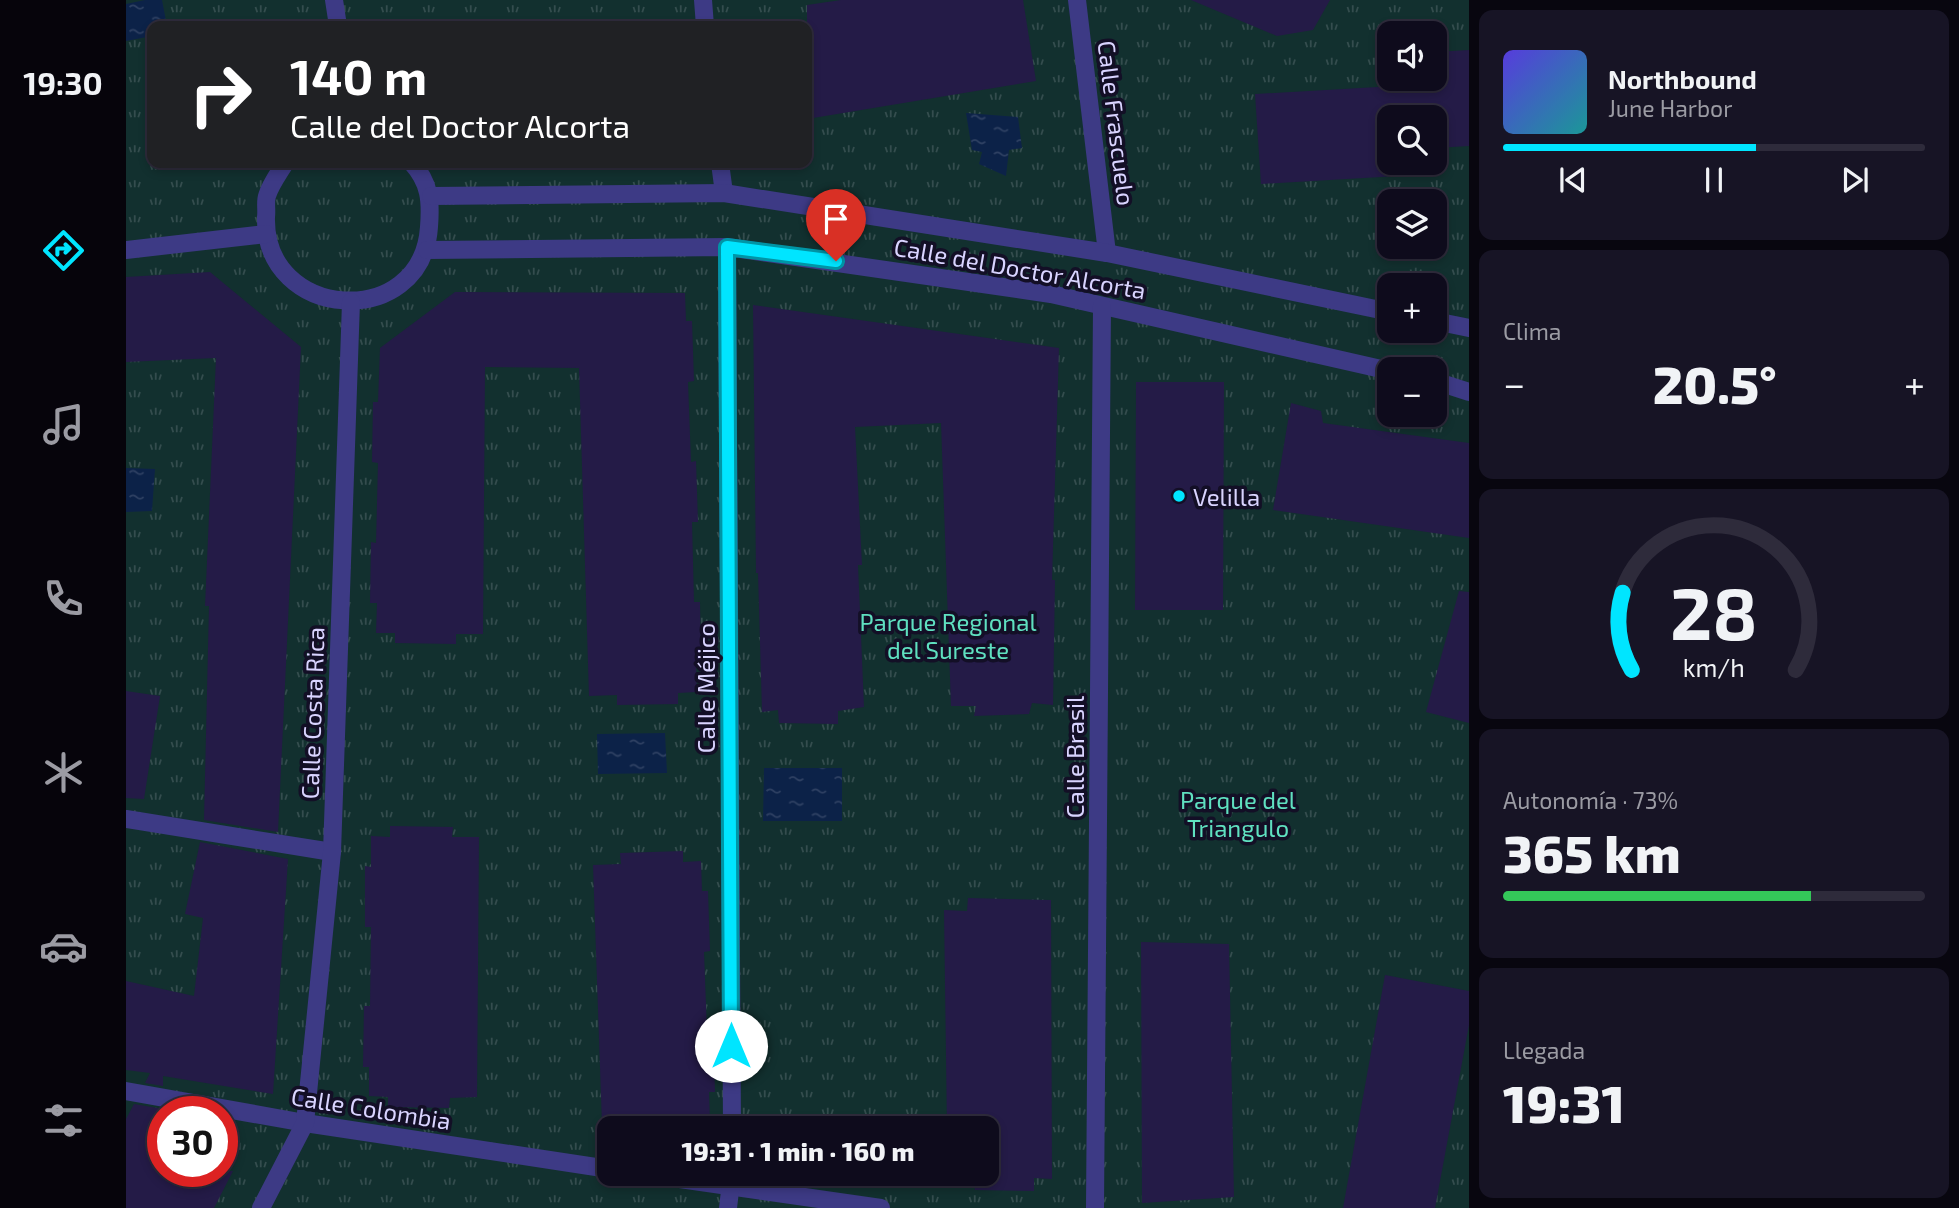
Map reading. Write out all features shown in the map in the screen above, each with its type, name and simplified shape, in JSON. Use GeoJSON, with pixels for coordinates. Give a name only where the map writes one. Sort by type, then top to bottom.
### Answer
{"type":"FeatureCollection","features":[{"type":"Feature","properties":{"kind":"street"},"geometry":{"type":"LineString","coordinates":[[334,0],[337,21]]}},
{"type":"Feature","properties":{"kind":"street"},"geometry":{"type":"LineString","coordinates":[[703,0],[705,21]]}},
{"type":"Feature","properties":{"kind":"street","name":"Calle Frascuelo"},"geometry":{"type":"LineString","coordinates":[[1077,0],[1107,253]]}},
{"type":"Feature","properties":{"kind":"street"},"geometry":{"type":"LineString","coordinates":[[282,168],[267,196],[266,234],[276,262],[296,284],[321,298],[351,302],[383,295],[409,277],[427,250],[431,196],[416,168]]}},
{"type":"Feature","properties":{"kind":"street"},"geometry":{"type":"LineString","coordinates":[[721,168],[724,193]]}},
{"type":"Feature","properties":{"kind":"street","name":"Calle del Doctor Alcorta"},"geometry":{"type":"LineString","coordinates":[[431,196],[724,193],[1107,253],[1377,309]]}},
{"type":"Feature","properties":{"kind":"street"},"geometry":{"type":"LineString","coordinates":[[126,250],[266,234]]}},
{"type":"Feature","properties":{"kind":"street","name":"Calle del Doctor Alcorta"},"geometry":{"type":"LineString","coordinates":[[427,250],[727,247],[1052,294],[1377,368]]}},
{"type":"Feature","properties":{"kind":"street","name":"Calle Méjico"},"geometry":{"type":"LineString","coordinates":[[727,247],[732,1116]]}},
{"type":"Feature","properties":{"kind":"street","name":"Calle Costa Rica"},"geometry":{"type":"LineString","coordinates":[[305,1124],[332,852],[351,302]]}},
{"type":"Feature","properties":{"kind":"street","name":"Calle Brasil"},"geometry":{"type":"LineString","coordinates":[[1094,1208],[1102,306]]}},
{"type":"Feature","properties":{"kind":"street"},"geometry":{"type":"LineString","coordinates":[[1447,323],[1469,328]]}},
{"type":"Feature","properties":{"kind":"street"},"geometry":{"type":"LineString","coordinates":[[1447,385],[1469,392]]}},
{"type":"Feature","properties":{"kind":"street"},"geometry":{"type":"LineString","coordinates":[[126,819],[332,852]]}},
{"type":"Feature","properties":{"kind":"street","name":"Calle Colombia"},"geometry":{"type":"LineString","coordinates":[[126,1091],[305,1124],[597,1167]]}},
{"type":"Feature","properties":{"kind":"street"},"geometry":{"type":"LineString","coordinates":[[261,1208],[305,1124]]}},
{"type":"Feature","properties":{"kind":"street"},"geometry":{"type":"LineString","coordinates":[[729,1208],[731,1186]]}},
{"type":"Feature","properties":{"kind":"street"},"geometry":{"type":"LineString","coordinates":[[760,1186],[881,1208]]}},
{"type":"Feature","properties":{"kind":"green space","name":"Parque Regional del Sureste"},"geometry":{"type":"Polygon","coordinates":[[[126,0],[1469,0],[1469,1208],[126,1208],[126,0]]]}},
{"type":"Feature","properties":{"kind":"water"},"geometry":{"type":"Polygon","coordinates":[[[162,0],[166,21],[147,21],[147,37],[126,41],[126,4],[162,0]]]}},
{"type":"Feature","properties":{"kind":"water"},"geometry":{"type":"Polygon","coordinates":[[[966,113],[1018,117],[1022,148],[1009,150],[1006,176],[979,164],[982,152],[972,150],[966,113]]]}},
{"type":"Feature","properties":{"kind":"water"},"geometry":{"type":"Polygon","coordinates":[[[126,468],[155,469],[152,511],[126,512],[126,468]]]}},
{"type":"Feature","properties":{"kind":"water"},"geometry":{"type":"Polygon","coordinates":[[[665,733],[667,773],[598,774],[597,734],[665,733]]]}},
{"type":"Feature","properties":{"kind":"water"},"geometry":{"type":"Polygon","coordinates":[[[764,768],[842,768],[842,821],[763,821],[764,768]]]}},
{"type":"Feature","properties":{"kind":"building"},"geometry":{"type":"Polygon","coordinates":[[[841,0],[1023,0],[1036,81],[812,118],[812,21],[807,21],[807,5],[841,0]]]}},
{"type":"Feature","properties":{"kind":"building"},"geometry":{"type":"Polygon","coordinates":[[[1191,0],[1330,0],[1313,30],[1277,36],[1191,0]]]}},
{"type":"Feature","properties":{"kind":"building"},"geometry":{"type":"Polygon","coordinates":[[[1469,50],[1469,146],[1447,147],[1447,105],[1377,105],[1377,175],[1415,175],[1261,184],[1255,94],[1377,87],[1377,91],[1447,91],[1447,51],[1469,50]]]}},
{"type":"Feature","properties":{"kind":"building"},"geometry":{"type":"Polygon","coordinates":[[[210,272],[301,347],[278,832],[204,820],[209,606],[205,606],[216,358],[126,362],[126,277],[210,272]]]}},
{"type":"Feature","properties":{"kind":"building"},"geometry":{"type":"Polygon","coordinates":[[[455,292],[685,293],[686,321],[692,321],[694,381],[688,382],[691,462],[696,461],[698,522],[692,522],[694,602],[700,602],[701,662],[696,663],[697,692],[678,693],[678,704],[617,705],[617,695],[589,696],[579,368],[485,367],[483,634],[456,634],[456,644],[395,643],[395,633],[376,633],[377,603],[370,603],[371,542],[376,543],[378,463],[372,462],[373,402],[378,402],[380,348],[455,292]]]}},
{"type":"Feature","properties":{"kind":"building"},"geometry":{"type":"Polygon","coordinates":[[[753,305],[1059,348],[1052,580],[1055,580],[1053,705],[1032,703],[1029,714],[974,716],[976,706],[951,706],[941,423],[855,427],[862,565],[858,565],[864,707],[838,711],[838,724],[779,723],[778,710],[762,712],[756,573],[753,305]]]}},
{"type":"Feature","properties":{"kind":"building","name":"Velilla"},"geometry":{"type":"Polygon","coordinates":[[[1136,382],[1224,382],[1223,610],[1135,610],[1136,382]]]}},
{"type":"Feature","properties":{"kind":"building"},"geometry":{"type":"Polygon","coordinates":[[[1291,403],[1321,411],[1323,423],[1469,443],[1469,538],[1273,510],[1291,403]]]}},
{"type":"Feature","properties":{"kind":"building"},"geometry":{"type":"Polygon","coordinates":[[[1459,591],[1469,592],[1469,723],[1426,712],[1459,591]]]}},
{"type":"Feature","properties":{"kind":"building"},"geometry":{"type":"Polygon","coordinates":[[[126,691],[160,696],[144,799],[126,798],[126,691]]]}},
{"type":"Feature","properties":{"kind":"building"},"geometry":{"type":"Polygon","coordinates":[[[390,826],[453,827],[452,837],[479,837],[477,1097],[450,1098],[449,1108],[388,1107],[388,1097],[369,1096],[369,1067],[363,1067],[364,1006],[370,1006],[371,927],[365,927],[365,866],[371,867],[371,836],[390,837],[390,826]]]}},
{"type":"Feature","properties":{"kind":"building"},"geometry":{"type":"Polygon","coordinates":[[[200,842],[288,859],[273,1094],[163,1076],[163,1086],[145,1083],[150,1073],[126,1070],[126,981],[194,996],[203,918],[185,914],[200,842]]]}},
{"type":"Feature","properties":{"kind":"building"},"geometry":{"type":"Polygon","coordinates":[[[683,851],[683,862],[701,861],[702,891],[708,891],[710,951],[704,952],[707,1032],[713,1031],[715,1092],[709,1092],[710,1116],[602,1116],[593,865],[621,864],[620,853],[683,851]]]}},
{"type":"Feature","properties":{"kind":"building"},"geometry":{"type":"Polygon","coordinates":[[[968,898],[1051,900],[1052,1179],[1034,1178],[1034,1191],[975,1190],[974,1186],[999,1186],[999,1116],[947,1116],[944,910],[967,911],[968,898]]]}},
{"type":"Feature","properties":{"kind":"building"},"geometry":{"type":"Polygon","coordinates":[[[1141,942],[1229,944],[1234,1197],[1142,1203],[1141,942]]]}},
{"type":"Feature","properties":{"kind":"building"},"geometry":{"type":"Polygon","coordinates":[[[1385,975],[1469,991],[1469,1025],[1435,1208],[1343,1208],[1385,975]]]}},
{"type":"Feature","properties":{"kind":"building"},"geometry":{"type":"Polygon","coordinates":[[[134,1104],[147,1106],[147,1187],[225,1187],[214,1208],[126,1208],[126,1119],[134,1104]]]}},
{"type":"Feature","properties":{"kind":"place","name":"Velilla"},"geometry":{"type":"Point","coordinates":[1179,496]}},
{"type":"Feature","properties":{"kind":"route"},"geometry":{"type":"LineString","coordinates":[[731,1046],[727,247],[836,261]]}},
{"type":"Feature","properties":{"kind":"park label","name":"Parque del Triangulo"},"geometry":{"type":"Point","coordinates":[1238,813]}}]}
